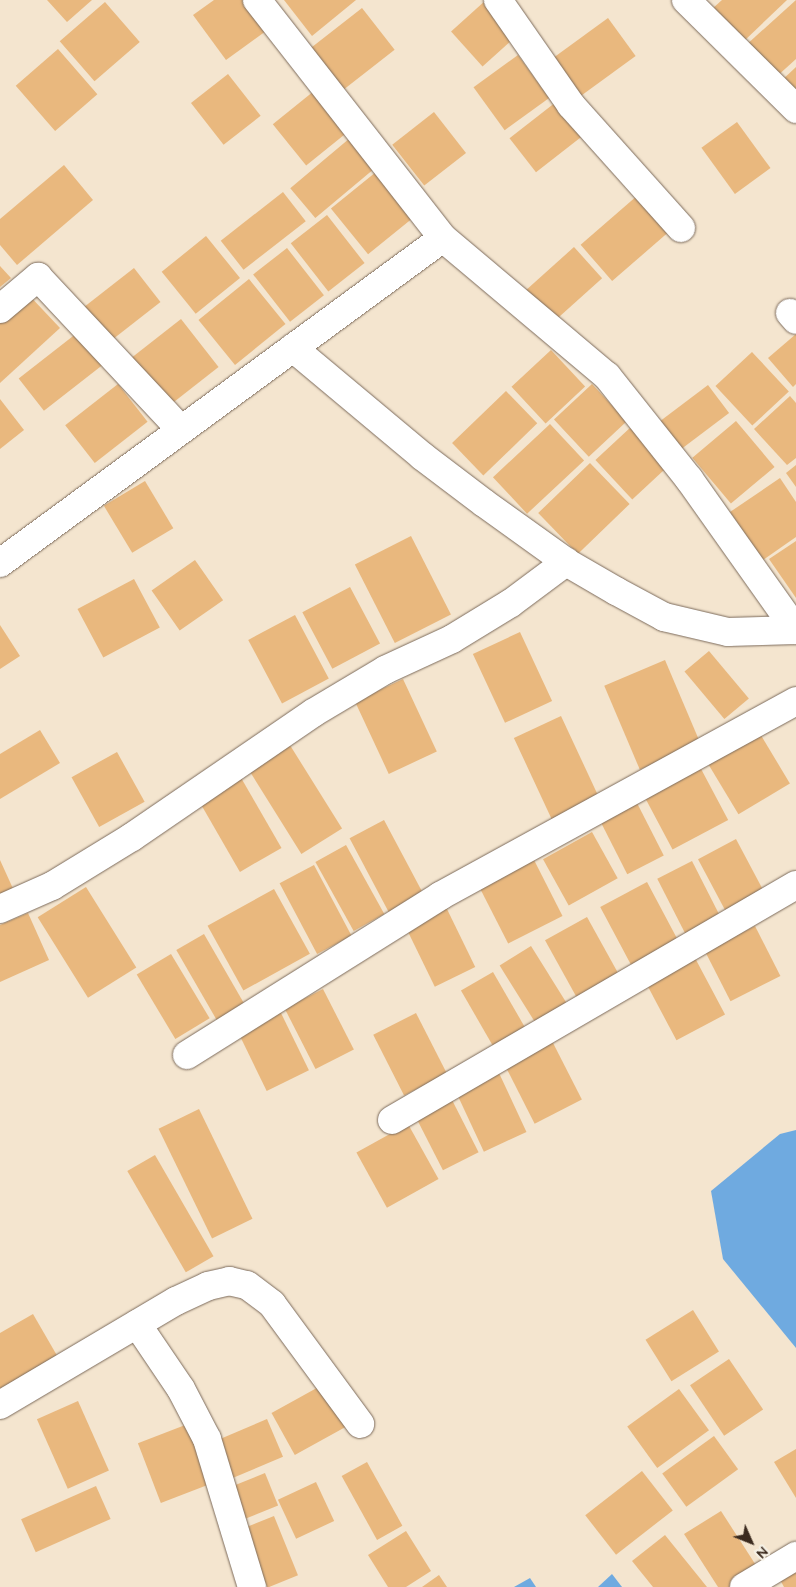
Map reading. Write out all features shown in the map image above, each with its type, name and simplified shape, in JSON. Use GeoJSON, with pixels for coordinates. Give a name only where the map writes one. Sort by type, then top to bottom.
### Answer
{"type":"FeatureCollection","features":[{"type":"Feature","properties":{"kind":"street"},"geometry":{"type":"LineString","coordinates":[[257,0],[443,238],[607,376],[689,479],[796,630]]}},
{"type":"Feature","properties":{"kind":"street"},"geometry":{"type":"LineString","coordinates":[[498,0],[571,105],[681,228]]}},
{"type":"Feature","properties":{"kind":"street"},"geometry":{"type":"LineString","coordinates":[[686,0],[796,109]]}},
{"type":"Feature","properties":{"kind":"street"},"geometry":{"type":"LineString","coordinates":[[0,563],[443,238]]}},
{"type":"Feature","properties":{"kind":"street"},"geometry":{"type":"LineString","coordinates":[[0,309],[38,277],[181,430]]}},
{"type":"Feature","properties":{"kind":"street"},"geometry":{"type":"LineString","coordinates":[[293,348],[422,456],[566,562],[664,617],[728,632],[796,630]]}},
{"type":"Feature","properties":{"kind":"street"},"geometry":{"type":"LineString","coordinates":[[0,909],[52,886],[116,847],[313,713],[385,670],[452,639],[511,603],[566,562]]}},
{"type":"Feature","properties":{"kind":"street"},"geometry":{"type":"LineString","coordinates":[[187,1055],[440,896],[796,701]]}},
{"type":"Feature","properties":{"kind":"street"},"geometry":{"type":"LineString","coordinates":[[392,1120],[796,885]]}},
{"type":"Feature","properties":{"kind":"street"},"geometry":{"type":"LineString","coordinates":[[0,1405],[137,1324],[208,1286],[229,1280],[247,1285],[272,1304],[360,1424]]}},
{"type":"Feature","properties":{"kind":"street"},"geometry":{"type":"LineString","coordinates":[[137,1324],[182,1389],[207,1439],[252,1587]]}},
{"type":"Feature","properties":{"kind":"street"},"geometry":{"type":"LineString","coordinates":[[744,1587],[796,1556]]}},
{"type":"Feature","properties":{"kind":"water"},"geometry":{"type":"Polygon","coordinates":[[[796,1130],[796,1348],[723,1259],[711,1191],[780,1134],[796,1130]]]}},
{"type":"Feature","properties":{"kind":"water"},"geometry":{"type":"Polygon","coordinates":[[[612,1574],[622,1587],[598,1587],[612,1574]]]}},
{"type":"Feature","properties":{"kind":"water"},"geometry":{"type":"Polygon","coordinates":[[[530,1578],[536,1587],[514,1587],[530,1578]]]}},
{"type":"Feature","properties":{"kind":"building"},"geometry":{"type":"Polygon","coordinates":[[[47,0],[92,0],[67,22],[47,0]]]}},
{"type":"Feature","properties":{"kind":"building"},"geometry":{"type":"Polygon","coordinates":[[[214,0],[244,0],[266,31],[226,60],[193,15],[214,0]]]}},
{"type":"Feature","properties":{"kind":"building"},"geometry":{"type":"Polygon","coordinates":[[[284,0],[356,0],[312,36],[284,0]]]}},
{"type":"Feature","properties":{"kind":"building"},"geometry":{"type":"Polygon","coordinates":[[[486,0],[517,35],[483,66],[451,31],[486,0]]]}},
{"type":"Feature","properties":{"kind":"building"},"geometry":{"type":"Polygon","coordinates":[[[722,0],[787,0],[743,42],[712,9],[722,0]]]}},
{"type":"Feature","properties":{"kind":"building"},"geometry":{"type":"Polygon","coordinates":[[[796,0],[796,59],[775,78],[745,46],[796,0]]]}},
{"type":"Feature","properties":{"kind":"building"},"geometry":{"type":"Polygon","coordinates":[[[105,2],[140,42],[94,81],[60,41],[105,2]]]}},
{"type":"Feature","properties":{"kind":"building"},"geometry":{"type":"Polygon","coordinates":[[[362,8],[395,50],[343,90],[311,48],[362,8]]]}},
{"type":"Feature","properties":{"kind":"building"},"geometry":{"type":"Polygon","coordinates":[[[608,18],[636,56],[579,97],[551,59],[608,18]]]}},
{"type":"Feature","properties":{"kind":"building"},"geometry":{"type":"Polygon","coordinates":[[[58,49],[97,94],[55,131],[16,86],[58,49]]]}},
{"type":"Feature","properties":{"kind":"building"},"geometry":{"type":"Polygon","coordinates":[[[518,55],[549,98],[505,130],[474,87],[518,55]]]}},
{"type":"Feature","properties":{"kind":"building"},"geometry":{"type":"Polygon","coordinates":[[[796,67],[796,99],[780,82],[796,67]]]}},
{"type":"Feature","properties":{"kind":"building"},"geometry":{"type":"Polygon","coordinates":[[[228,74],[261,116],[224,145],[191,103],[228,74]]]}},
{"type":"Feature","properties":{"kind":"building"},"geometry":{"type":"Polygon","coordinates":[[[314,91],[347,132],[306,166],[273,124],[314,91]]]}},
{"type":"Feature","properties":{"kind":"building"},"geometry":{"type":"Polygon","coordinates":[[[556,102],[582,136],[536,172],[510,138],[556,102]]]}},
{"type":"Feature","properties":{"kind":"building"},"geometry":{"type":"Polygon","coordinates":[[[434,112],[466,153],[424,186],[392,145],[434,112]]]}},
{"type":"Feature","properties":{"kind":"building"},"geometry":{"type":"Polygon","coordinates":[[[737,122],[771,168],[735,194],[701,148],[737,122]]]}},
{"type":"Feature","properties":{"kind":"building"},"geometry":{"type":"Polygon","coordinates":[[[350,138],[375,168],[315,218],[290,188],[350,138]]]}},
{"type":"Feature","properties":{"kind":"building"},"geometry":{"type":"Polygon","coordinates":[[[64,165],[93,200],[17,265],[0,245],[0,219],[64,165]]]}},
{"type":"Feature","properties":{"kind":"building"},"geometry":{"type":"Polygon","coordinates":[[[376,172],[413,218],[368,254],[331,209],[376,172]]]}},
{"type":"Feature","properties":{"kind":"building"},"geometry":{"type":"Polygon","coordinates":[[[283,192],[306,221],[244,270],[221,241],[283,192]]]}},
{"type":"Feature","properties":{"kind":"building"},"geometry":{"type":"Polygon","coordinates":[[[638,195],[669,231],[612,281],[581,245],[638,195]]]}},
{"type":"Feature","properties":{"kind":"building"},"geometry":{"type":"Polygon","coordinates":[[[327,215],[365,263],[328,291],[291,243],[327,215]]]}},
{"type":"Feature","properties":{"kind":"building"},"geometry":{"type":"Polygon","coordinates":[[[206,236],[240,278],[196,314],[162,272],[206,236]]]}},
{"type":"Feature","properties":{"kind":"building"},"geometry":{"type":"Polygon","coordinates":[[[574,247],[602,278],[550,325],[522,294],[574,247]]]}},
{"type":"Feature","properties":{"kind":"building"},"geometry":{"type":"Polygon","coordinates":[[[287,248],[324,295],[290,322],[253,274],[287,248]]]}},
{"type":"Feature","properties":{"kind":"building"},"geometry":{"type":"Polygon","coordinates":[[[0,266],[11,278],[0,287],[0,266]]]}},
{"type":"Feature","properties":{"kind":"building"},"geometry":{"type":"Polygon","coordinates":[[[134,268],[160,302],[108,343],[81,309],[134,268]]]}},
{"type":"Feature","properties":{"kind":"building"},"geometry":{"type":"Polygon","coordinates":[[[249,279],[286,324],[235,365],[198,320],[249,279]]]}},
{"type":"Feature","properties":{"kind":"building"},"geometry":{"type":"Polygon","coordinates":[[[26,292],[60,328],[0,383],[0,316],[26,292]]]}},
{"type":"Feature","properties":{"kind":"building"},"geometry":{"type":"Polygon","coordinates":[[[181,319],[219,367],[167,408],[129,360],[181,319]]]}},
{"type":"Feature","properties":{"kind":"building"},"geometry":{"type":"Polygon","coordinates":[[[77,333],[102,365],[44,411],[19,379],[77,333]]]}},
{"type":"Feature","properties":{"kind":"building"},"geometry":{"type":"Polygon","coordinates":[[[796,334],[796,384],[793,387],[768,358],[796,334]]]}},
{"type":"Feature","properties":{"kind":"building"},"geometry":{"type":"Polygon","coordinates":[[[551,350],[585,387],[546,423],[512,387],[551,350]]]}},
{"type":"Feature","properties":{"kind":"building"},"geometry":{"type":"Polygon","coordinates":[[[752,352],[789,391],[752,426],[715,386],[752,352]]]}},
{"type":"Feature","properties":{"kind":"building"},"geometry":{"type":"Polygon","coordinates":[[[118,384],[148,422],[95,463],[65,425],[118,384]]]}},
{"type":"Feature","properties":{"kind":"building"},"geometry":{"type":"Polygon","coordinates":[[[592,384],[627,421],[589,457],[554,419],[592,384]]]}},
{"type":"Feature","properties":{"kind":"building"},"geometry":{"type":"Polygon","coordinates":[[[708,385],[729,413],[680,450],[659,422],[708,385]]]}},
{"type":"Feature","properties":{"kind":"building"},"geometry":{"type":"Polygon","coordinates":[[[506,391],[537,423],[483,475],[452,443],[506,391]]]}},
{"type":"Feature","properties":{"kind":"building"},"geometry":{"type":"Polygon","coordinates":[[[790,396],[796,403],[796,458],[787,465],[754,429],[790,396]]]}},
{"type":"Feature","properties":{"kind":"building"},"geometry":{"type":"Polygon","coordinates":[[[0,399],[24,430],[0,449],[0,399]]]}},
{"type":"Feature","properties":{"kind":"building"},"geometry":{"type":"Polygon","coordinates":[[[736,421],[775,467],[731,504],[692,458],[736,421]]]}},
{"type":"Feature","properties":{"kind":"building"},"geometry":{"type":"Polygon","coordinates":[[[550,424],[584,461],[527,514],[493,477],[550,424]]]}},
{"type":"Feature","properties":{"kind":"building"},"geometry":{"type":"Polygon","coordinates":[[[632,426],[669,465],[632,500],[595,460],[632,426]]]}},
{"type":"Feature","properties":{"kind":"building"},"geometry":{"type":"Polygon","coordinates":[[[590,463],[630,504],[578,554],[538,513],[590,463]]]}},
{"type":"Feature","properties":{"kind":"building"},"geometry":{"type":"Polygon","coordinates":[[[796,465],[796,487],[786,473],[796,465]]]}},
{"type":"Feature","properties":{"kind":"building"},"geometry":{"type":"Polygon","coordinates":[[[780,478],[796,502],[796,537],[763,560],[730,512],[780,478]]]}},
{"type":"Feature","properties":{"kind":"building"},"geometry":{"type":"Polygon","coordinates":[[[145,481],[173,528],[132,553],[104,506],[145,481]]]}},
{"type":"Feature","properties":{"kind":"building"},"geometry":{"type":"Polygon","coordinates":[[[411,536],[451,614],[395,643],[355,565],[411,536]]]}},
{"type":"Feature","properties":{"kind":"building"},"geometry":{"type":"Polygon","coordinates":[[[796,541],[796,598],[769,559],[796,541]]]}},
{"type":"Feature","properties":{"kind":"building"},"geometry":{"type":"Polygon","coordinates":[[[195,560],[223,600],[180,631],[152,590],[195,560]]]}},
{"type":"Feature","properties":{"kind":"building"},"geometry":{"type":"Polygon","coordinates":[[[134,579],[160,628],[103,658],[77,609],[134,579]]]}},
{"type":"Feature","properties":{"kind":"building"},"geometry":{"type":"Polygon","coordinates":[[[350,587],[380,644],[332,669],[302,612],[350,587]]]}},
{"type":"Feature","properties":{"kind":"building"},"geometry":{"type":"Polygon","coordinates":[[[295,615],[329,679],[282,703],[248,640],[295,615]]]}},
{"type":"Feature","properties":{"kind":"building"},"geometry":{"type":"Polygon","coordinates":[[[0,625],[20,656],[0,669],[0,625]]]}},
{"type":"Feature","properties":{"kind":"building"},"geometry":{"type":"Polygon","coordinates":[[[520,632],[552,701],[505,723],[473,654],[520,632]]]}},
{"type":"Feature","properties":{"kind":"building"},"geometry":{"type":"Polygon","coordinates":[[[709,651],[749,698],[724,719],[684,672],[709,651]]]}},
{"type":"Feature","properties":{"kind":"building"},"geometry":{"type":"Polygon","coordinates":[[[665,660],[701,744],[640,770],[604,686],[665,660]]]}},
{"type":"Feature","properties":{"kind":"building"},"geometry":{"type":"Polygon","coordinates":[[[403,679],[437,752],[389,774],[355,701],[403,679]]]}},
{"type":"Feature","properties":{"kind":"building"},"geometry":{"type":"Polygon","coordinates":[[[561,716],[601,801],[554,823],[514,738],[561,716]]]}},
{"type":"Feature","properties":{"kind":"building"},"geometry":{"type":"Polygon","coordinates":[[[40,730],[60,763],[0,799],[0,754],[40,730]]]}},
{"type":"Feature","properties":{"kind":"building"},"geometry":{"type":"Polygon","coordinates":[[[759,732],[790,783],[738,814],[708,763],[759,732]]]}},
{"type":"Feature","properties":{"kind":"building"},"geometry":{"type":"Polygon","coordinates":[[[288,742],[342,829],[301,854],[247,767],[288,742]]]}},
{"type":"Feature","properties":{"kind":"building"},"geometry":{"type":"Polygon","coordinates":[[[117,752],[145,802],[99,827],[72,777],[117,752]]]}},
{"type":"Feature","properties":{"kind":"building"},"geometry":{"type":"Polygon","coordinates":[[[700,767],[728,820],[673,850],[644,797],[700,767]]]}},
{"type":"Feature","properties":{"kind":"building"},"geometry":{"type":"Polygon","coordinates":[[[240,776],[282,848],[240,872],[198,800],[240,776]]]}},
{"type":"Feature","properties":{"kind":"building"},"geometry":{"type":"Polygon","coordinates":[[[637,803],[664,856],[627,874],[600,822],[637,803]]]}},
{"type":"Feature","properties":{"kind":"building"},"geometry":{"type":"Polygon","coordinates":[[[384,820],[425,897],[390,915],[350,838],[384,820]]]}},
{"type":"Feature","properties":{"kind":"building"},"geometry":{"type":"Polygon","coordinates":[[[592,832],[618,878],[569,906],[543,859],[592,832]]]}},
{"type":"Feature","properties":{"kind":"building"},"geometry":{"type":"Polygon","coordinates":[[[736,839],[767,897],[729,917],[698,859],[736,839]]]}},
{"type":"Feature","properties":{"kind":"building"},"geometry":{"type":"Polygon","coordinates":[[[346,845],[384,914],[354,931],[315,862],[346,845]]]}},
{"type":"Feature","properties":{"kind":"building"},"geometry":{"type":"Polygon","coordinates":[[[533,858],[563,916],[508,944],[479,886],[533,858]]]}},
{"type":"Feature","properties":{"kind":"building"},"geometry":{"type":"Polygon","coordinates":[[[0,860],[15,893],[0,900],[0,860]]]}},
{"type":"Feature","properties":{"kind":"building"},"geometry":{"type":"Polygon","coordinates":[[[692,861],[722,919],[687,937],[657,879],[692,861]]]}},
{"type":"Feature","properties":{"kind":"building"},"geometry":{"type":"Polygon","coordinates":[[[314,865],[352,936],[317,954],[280,883],[314,865]]]}},
{"type":"Feature","properties":{"kind":"building"},"geometry":{"type":"Polygon","coordinates":[[[647,882],[681,946],[634,971],[600,907],[647,882]]]}},
{"type":"Feature","properties":{"kind":"building"},"geometry":{"type":"Polygon","coordinates":[[[86,887],[136,968],[88,998],[38,917],[86,887]]]}},
{"type":"Feature","properties":{"kind":"building"},"geometry":{"type":"Polygon","coordinates":[[[274,889],[310,954],[243,991],[208,926],[274,889]]]}},
{"type":"Feature","properties":{"kind":"building"},"geometry":{"type":"Polygon","coordinates":[[[445,905],[475,967],[435,987],[405,925],[445,905]]]}},
{"type":"Feature","properties":{"kind":"building"},"geometry":{"type":"Polygon","coordinates":[[[28,913],[49,960],[0,982],[0,925],[28,913]]]}},
{"type":"Feature","properties":{"kind":"building"},"geometry":{"type":"Polygon","coordinates":[[[587,917],[620,976],[578,1000],[545,940],[587,917]]]}},
{"type":"Feature","properties":{"kind":"building"},"geometry":{"type":"Polygon","coordinates":[[[755,926],[780,976],[731,1001],[705,951],[755,926]]]}},
{"type":"Feature","properties":{"kind":"building"},"geometry":{"type":"Polygon","coordinates":[[[204,934],[244,1004],[217,1020],[176,950],[204,934]]]}},
{"type":"Feature","properties":{"kind":"building"},"geometry":{"type":"Polygon","coordinates":[[[531,946],[567,1004],[536,1023],[500,966],[531,946]]]}},
{"type":"Feature","properties":{"kind":"building"},"geometry":{"type":"Polygon","coordinates":[[[171,954],[210,1018],[175,1039],[137,975],[171,954]]]}},
{"type":"Feature","properties":{"kind":"building"},"geometry":{"type":"Polygon","coordinates":[[[695,958],[725,1015],[676,1040],[646,984],[695,958]]]}},
{"type":"Feature","properties":{"kind":"building"},"geometry":{"type":"Polygon","coordinates":[[[493,972],[525,1027],[493,1046],[461,990],[493,972]]]}},
{"type":"Feature","properties":{"kind":"building"},"geometry":{"type":"Polygon","coordinates":[[[323,989],[354,1050],[316,1069],[285,1009],[323,989]]]}},
{"type":"Feature","properties":{"kind":"building"},"geometry":{"type":"Polygon","coordinates":[[[280,1011],[309,1070],[267,1091],[238,1032],[280,1011]]]}},
{"type":"Feature","properties":{"kind":"building"},"geometry":{"type":"Polygon","coordinates":[[[416,1013],[447,1074],[404,1095],[373,1035],[416,1013]]]}},
{"type":"Feature","properties":{"kind":"building"},"geometry":{"type":"Polygon","coordinates":[[[551,1039],[582,1100],[535,1124],[504,1063],[551,1039]]]}},
{"type":"Feature","properties":{"kind":"building"},"geometry":{"type":"Polygon","coordinates":[[[499,1073],[526,1132],[484,1152],[456,1093],[499,1073]]]}},
{"type":"Feature","properties":{"kind":"building"},"geometry":{"type":"Polygon","coordinates":[[[450,1096],[479,1152],[443,1170],[414,1114],[450,1096]]]}},
{"type":"Feature","properties":{"kind":"building"},"geometry":{"type":"Polygon","coordinates":[[[199,1109],[252,1219],[212,1238],[159,1129],[199,1109]]]}},
{"type":"Feature","properties":{"kind":"building"},"geometry":{"type":"Polygon","coordinates":[[[408,1124],[439,1179],[387,1208],[356,1153],[408,1124]]]}},
{"type":"Feature","properties":{"kind":"building"},"geometry":{"type":"Polygon","coordinates":[[[155,1155],[213,1256],[186,1272],[127,1171],[155,1155]]]}},
{"type":"Feature","properties":{"kind":"building"},"geometry":{"type":"Polygon","coordinates":[[[693,1310],[719,1352],[671,1381],[646,1340],[693,1310]]]}},
{"type":"Feature","properties":{"kind":"building"},"geometry":{"type":"Polygon","coordinates":[[[33,1314],[59,1359],[0,1393],[0,1333],[33,1314]]]}},
{"type":"Feature","properties":{"kind":"building"},"geometry":{"type":"Polygon","coordinates":[[[729,1359],[763,1410],[724,1436],[690,1385],[729,1359]]]}},
{"type":"Feature","properties":{"kind":"building"},"geometry":{"type":"Polygon","coordinates":[[[324,1384],[347,1426],[295,1455],[272,1413],[324,1384]]]}},
{"type":"Feature","properties":{"kind":"building"},"geometry":{"type":"Polygon","coordinates":[[[679,1389],[709,1430],[657,1468],[627,1427],[679,1389]]]}},
{"type":"Feature","properties":{"kind":"building"},"geometry":{"type":"Polygon","coordinates":[[[78,1401],[109,1470],[68,1489],[37,1419],[78,1401]]]}},
{"type":"Feature","properties":{"kind":"building"},"geometry":{"type":"Polygon","coordinates":[[[267,1419],[283,1457],[231,1479],[215,1441],[267,1419]]]}},
{"type":"Feature","properties":{"kind":"building"},"geometry":{"type":"Polygon","coordinates":[[[193,1422],[216,1482],[161,1503],[138,1443],[193,1422]]]}},
{"type":"Feature","properties":{"kind":"building"},"geometry":{"type":"Polygon","coordinates":[[[714,1436],[738,1469],[686,1507],[662,1474],[714,1436]]]}},
{"type":"Feature","properties":{"kind":"building"},"geometry":{"type":"Polygon","coordinates":[[[796,1449],[796,1498],[774,1462],[796,1449]]]}},
{"type":"Feature","properties":{"kind":"building"},"geometry":{"type":"Polygon","coordinates":[[[367,1462],[402,1526],[377,1540],[342,1476],[367,1462]]]}},
{"type":"Feature","properties":{"kind":"building"},"geometry":{"type":"Polygon","coordinates":[[[642,1471],[673,1510],[616,1555],[585,1515],[642,1471]]]}},
{"type":"Feature","properties":{"kind":"building"},"geometry":{"type":"Polygon","coordinates":[[[265,1473],[278,1505],[241,1520],[228,1488],[265,1473]]]}},
{"type":"Feature","properties":{"kind":"building"},"geometry":{"type":"Polygon","coordinates":[[[316,1482],[334,1521],[296,1539],[278,1500],[316,1482]]]}},
{"type":"Feature","properties":{"kind":"building"},"geometry":{"type":"Polygon","coordinates":[[[96,1486],[111,1519],[36,1552],[21,1519],[96,1486]]]}},
{"type":"Feature","properties":{"kind":"building"},"geometry":{"type":"Polygon","coordinates":[[[721,1511],[759,1570],[733,1587],[718,1587],[684,1534],[721,1511]]]}},
{"type":"Feature","properties":{"kind":"building"},"geometry":{"type":"Polygon","coordinates":[[[274,1516],[298,1575],[267,1587],[243,1528],[274,1516]]]}},
{"type":"Feature","properties":{"kind":"building"},"geometry":{"type":"Polygon","coordinates":[[[406,1531],[431,1571],[406,1587],[388,1587],[368,1555],[406,1531]]]}},
{"type":"Feature","properties":{"kind":"building"},"geometry":{"type":"Polygon","coordinates":[[[665,1535],[707,1587],[653,1587],[632,1561],[665,1535]]]}},
{"type":"Feature","properties":{"kind":"building"},"geometry":{"type":"Polygon","coordinates":[[[796,1565],[796,1587],[784,1587],[777,1574],[796,1565]]]}},
{"type":"Feature","properties":{"kind":"building"},"geometry":{"type":"Polygon","coordinates":[[[439,1575],[447,1587],[422,1587],[439,1575]]]}}]}
